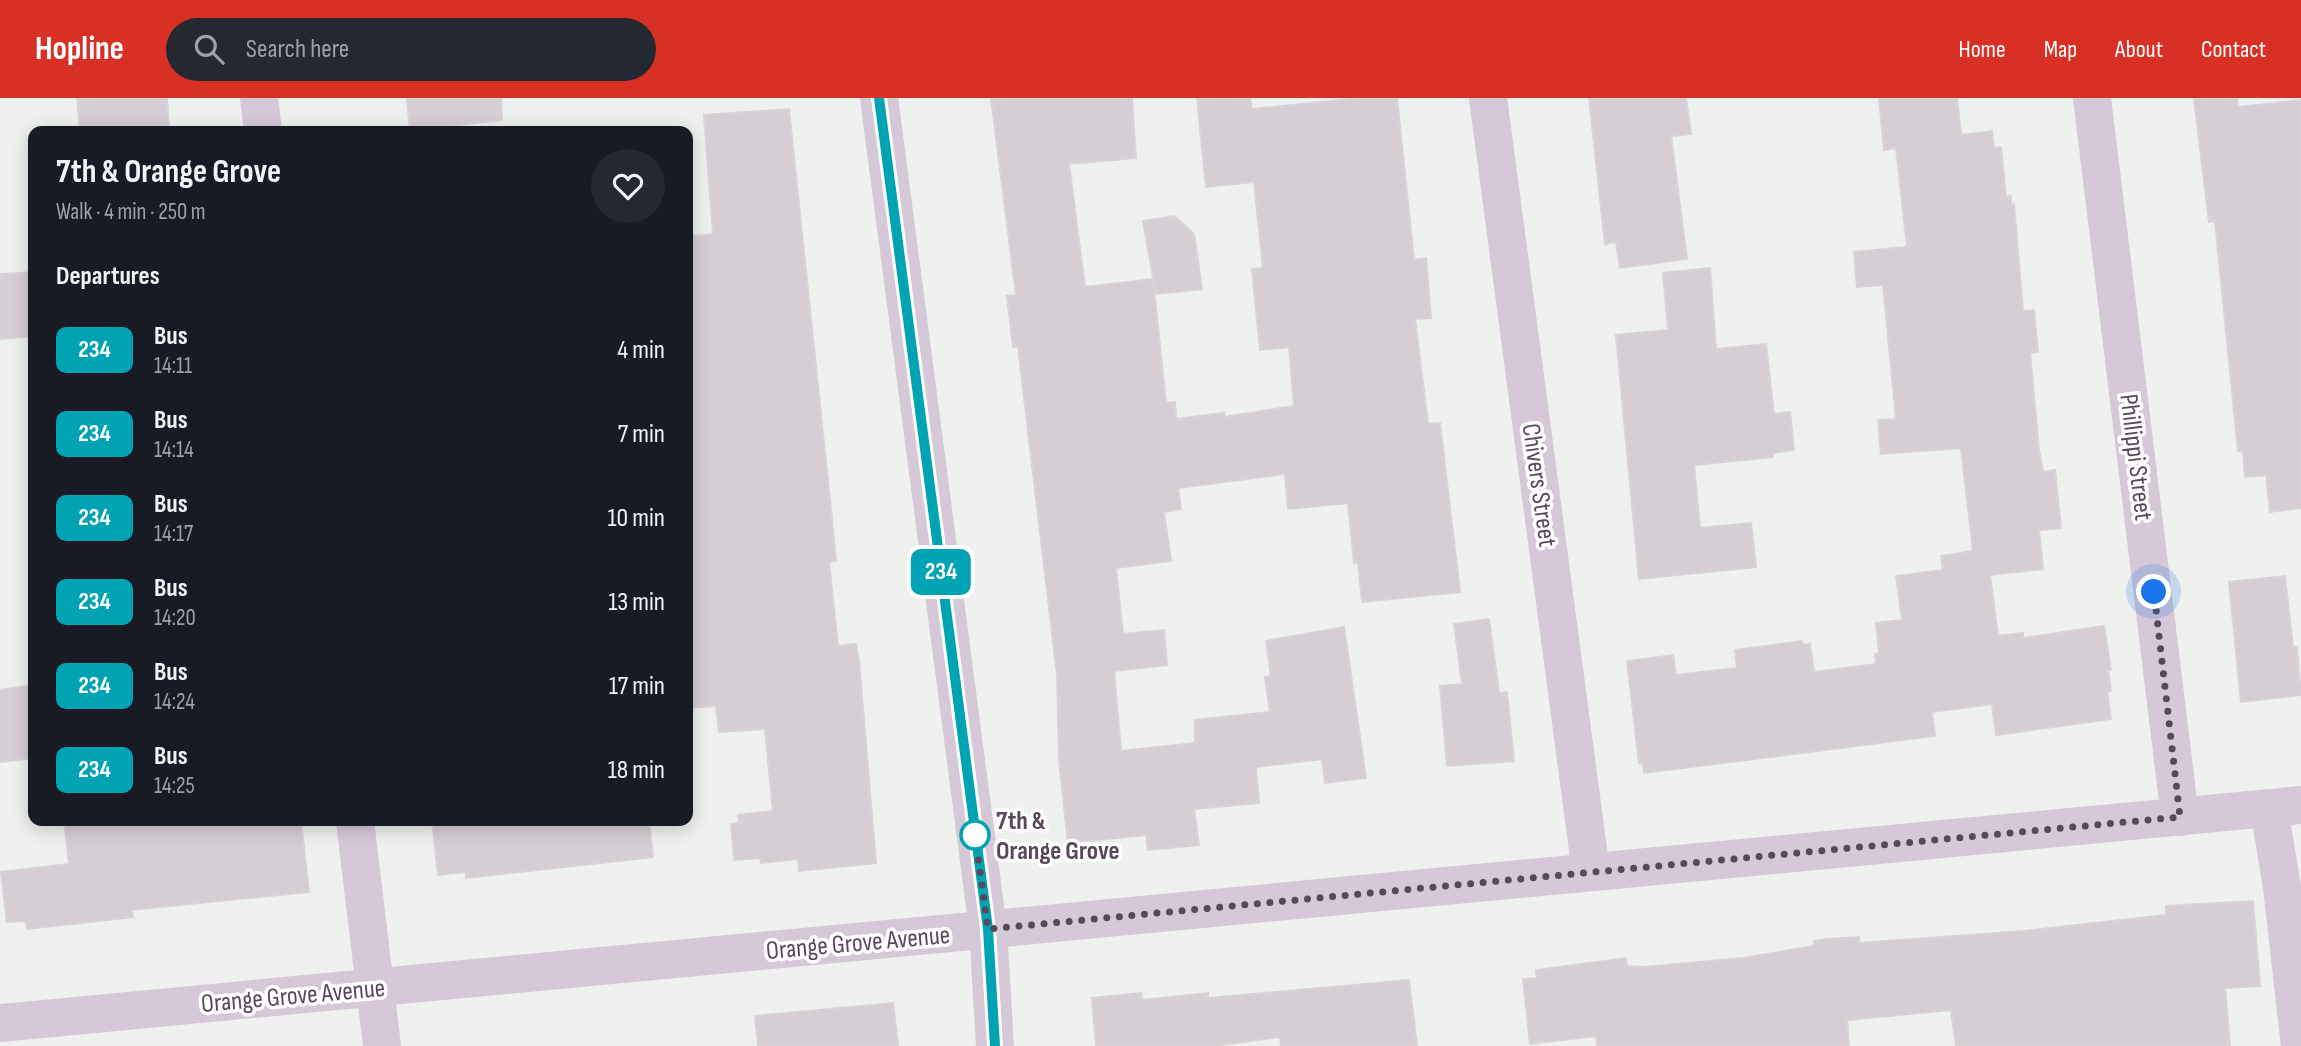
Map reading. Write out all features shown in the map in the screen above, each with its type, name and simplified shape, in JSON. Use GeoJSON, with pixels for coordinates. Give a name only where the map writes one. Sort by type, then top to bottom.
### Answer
{"type":"FeatureCollection","features":[{"type":"Feature","properties":{"kind":"street"},"geometry":{"type":"LineString","coordinates":[[259,98],[262,126]]}},
{"type":"Feature","properties":{"kind":"street"},"geometry":{"type":"LineString","coordinates":[[879,98],[988,929],[995,1046]]}},
{"type":"Feature","properties":{"kind":"street","name":"Chivers Street"},"geometry":{"type":"LineString","coordinates":[[1488,98],[1591,872]]}},
{"type":"Feature","properties":{"kind":"street","name":"Phillippi Street"},"geometry":{"type":"LineString","coordinates":[[2092,98],[2180,817]]}},
{"type":"Feature","properties":{"kind":"street"},"geometry":{"type":"LineString","coordinates":[[2285,807],[2282,887],[2300,1046]]}},
{"type":"Feature","properties":{"kind":"street","name":"Orange Grove Avenue"},"geometry":{"type":"LineString","coordinates":[[0,1023],[2285,807]]}},
{"type":"Feature","properties":{"kind":"street"},"geometry":{"type":"LineString","coordinates":[[356,826],[382,1046]]}},
{"type":"Feature","properties":{"kind":"building"},"geometry":{"type":"Polygon","coordinates":[[[77,98],[167,98],[169,126],[80,126],[77,98]]]}},
{"type":"Feature","properties":{"kind":"building"},"geometry":{"type":"Polygon","coordinates":[[[407,98],[501,98],[502,120],[447,126],[410,126],[407,98]]]}},
{"type":"Feature","properties":{"kind":"building"},"geometry":{"type":"Polygon","coordinates":[[[991,98],[1132,98],[1136,158],[1069,164],[1085,287],[1153,279],[1166,403],[1175,402],[1176,419],[1224,413],[1224,417],[1294,406],[1289,347],[1260,350],[1252,269],[1263,268],[1254,182],[1206,187],[1197,98],[1250,98],[1252,109],[1360,98],[1397,98],[1414,260],[1426,258],[1431,318],[1415,319],[1428,424],[1440,423],[1460,592],[1362,602],[1358,563],[1354,563],[1348,503],[1288,509],[1285,474],[1178,488],[1181,509],[1164,512],[1171,561],[1116,568],[1123,634],[1164,630],[1167,665],[1114,671],[1121,751],[1195,743],[1195,720],[1270,712],[1265,677],[1271,676],[1266,641],[1344,627],[1366,778],[1325,783],[1322,759],[1256,767],[1259,803],[1194,809],[1199,845],[1148,850],[1146,835],[1068,843],[1059,760],[1057,675],[1018,347],[1013,347],[1007,296],[1016,295],[991,98]]]}},
{"type":"Feature","properties":{"kind":"building"},"geometry":{"type":"Polygon","coordinates":[[[1589,98],[1686,98],[1691,134],[1671,136],[1687,259],[1620,268],[1616,242],[1605,244],[1589,98]]]}},
{"type":"Feature","properties":{"kind":"building"},"geometry":{"type":"Polygon","coordinates":[[[1879,98],[1957,98],[1961,135],[1992,131],[1994,148],[2001,147],[2006,197],[2011,196],[2011,205],[2014,204],[2023,311],[2034,310],[2038,352],[2030,353],[2039,450],[2043,472],[2055,470],[2061,528],[2039,530],[2043,569],[1990,575],[1998,636],[2023,633],[2023,638],[2104,626],[2111,670],[2108,670],[2111,691],[2107,691],[2111,719],[1996,735],[1992,704],[1932,712],[1935,736],[1644,773],[1643,763],[1639,763],[1627,661],[1673,655],[1676,675],[1737,668],[1735,650],[1802,641],[1803,645],[1810,644],[1814,672],[1876,664],[1875,654],[1879,653],[1876,623],[1902,620],[1896,576],[1943,570],[1941,556],[1973,551],[1961,448],[1881,454],[1878,420],[1896,419],[1883,285],[1857,287],[1854,252],[1907,247],[1896,148],[1884,150],[1879,98]]]}},
{"type":"Feature","properties":{"kind":"building"},"geometry":{"type":"Polygon","coordinates":[[[2194,98],[2237,98],[2238,107],[2301,100],[2301,508],[2270,512],[2266,475],[2245,477],[2243,451],[2238,451],[2215,221],[2209,222],[2194,98]]]}},
{"type":"Feature","properties":{"kind":"building"},"geometry":{"type":"Polygon","coordinates":[[[789,109],[836,561],[829,562],[838,646],[856,644],[859,661],[876,863],[799,871],[798,859],[761,863],[760,858],[734,860],[731,824],[739,823],[738,815],[773,811],[765,729],[719,732],[716,706],[693,708],[693,236],[713,234],[704,115],[789,109]]]}},
{"type":"Feature","properties":{"kind":"building"},"geometry":{"type":"Polygon","coordinates":[[[1174,216],[1194,234],[1202,289],[1156,294],[1143,221],[1174,216]]]}},
{"type":"Feature","properties":{"kind":"building"},"geometry":{"type":"Polygon","coordinates":[[[1710,268],[1716,349],[1766,344],[1774,414],[1790,412],[1794,450],[1773,453],[1773,457],[1694,465],[1700,528],[1751,523],[1756,567],[1639,579],[1616,335],[1668,330],[1663,273],[1710,268]]]}},
{"type":"Feature","properties":{"kind":"building"},"geometry":{"type":"Polygon","coordinates":[[[28,272],[28,336],[0,339],[0,274],[28,272]]]}},
{"type":"Feature","properties":{"kind":"building"},"geometry":{"type":"Polygon","coordinates":[[[2285,576],[2293,647],[2297,647],[2301,695],[2241,702],[2229,582],[2285,576]]]}},
{"type":"Feature","properties":{"kind":"building"},"geometry":{"type":"Polygon","coordinates":[[[1489,619],[1499,693],[1507,692],[1514,761],[1447,766],[1440,686],[1462,684],[1454,624],[1489,619]]]}},
{"type":"Feature","properties":{"kind":"building"},"geometry":{"type":"Polygon","coordinates":[[[28,686],[28,759],[0,762],[0,690],[28,686]]]}},
{"type":"Feature","properties":{"kind":"building"},"geometry":{"type":"Polygon","coordinates":[[[65,826],[302,826],[309,892],[132,910],[133,917],[27,929],[26,921],[7,922],[1,872],[69,864],[65,826]]]}},
{"type":"Feature","properties":{"kind":"building"},"geometry":{"type":"Polygon","coordinates":[[[433,826],[650,826],[653,857],[466,878],[466,872],[438,875],[433,826]]]}},
{"type":"Feature","properties":{"kind":"building"},"geometry":{"type":"Polygon","coordinates":[[[2253,901],[2260,986],[2225,988],[2230,1046],[1956,1046],[1951,1010],[1847,1020],[1849,1046],[1597,1046],[1596,1036],[1530,1044],[1523,979],[1537,978],[1536,970],[1626,958],[1627,966],[1644,967],[1743,958],[1814,946],[1814,941],[1826,939],[1859,937],[1859,943],[2024,931],[2166,915],[2166,906],[2253,901]]]}},
{"type":"Feature","properties":{"kind":"building"},"geometry":{"type":"Polygon","coordinates":[[[1409,980],[1417,1046],[1281,1046],[1280,1037],[1214,1046],[1096,1046],[1092,998],[1141,993],[1142,1000],[1208,993],[1208,998],[1409,980]]]}},
{"type":"Feature","properties":{"kind":"building"},"geometry":{"type":"Polygon","coordinates":[[[893,1003],[898,1046],[758,1046],[755,1016],[893,1003]]]}},
{"type":"Feature","properties":{"kind":"bus line","name":"234"},"geometry":{"type":"LineString","coordinates":[[879,98],[988,929],[995,1046]]}},
{"type":"Feature","properties":{"kind":"place","name":"7th & Orange Grove"},"geometry":{"type":"Point","coordinates":[975,835]}},
{"type":"Feature","properties":{"kind":"route"},"geometry":{"type":"LineString","coordinates":[[975,835],[988,929],[2180,817],[2154,592]]}}]}
